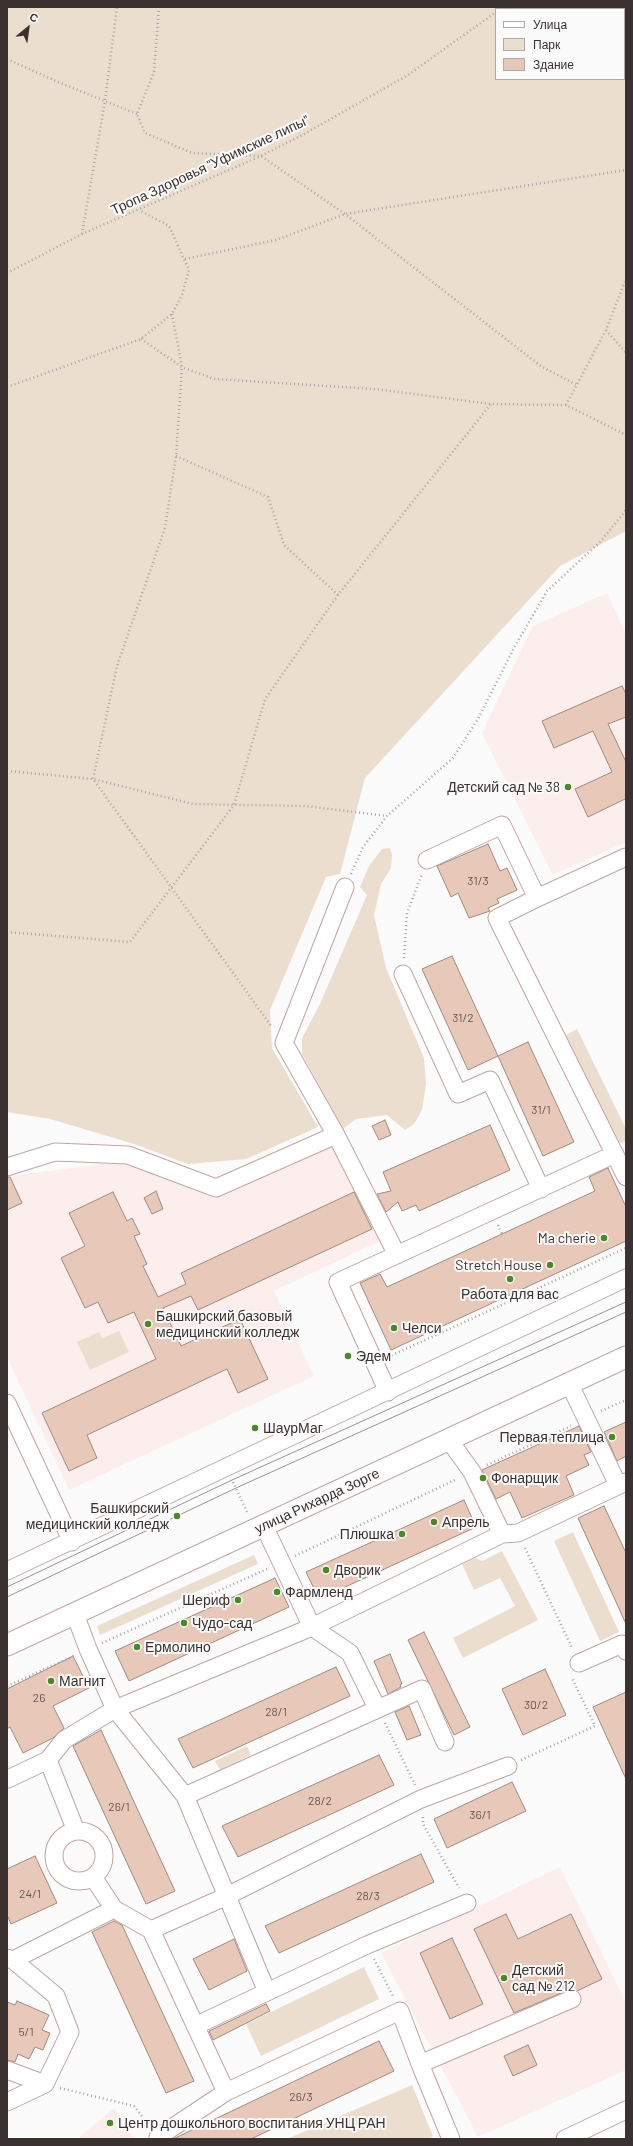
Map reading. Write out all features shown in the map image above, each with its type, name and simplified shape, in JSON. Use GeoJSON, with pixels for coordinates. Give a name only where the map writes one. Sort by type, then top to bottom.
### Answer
{"type":"FeatureCollection","features":[{"type":"Feature","properties":{"kind":"main road","name":"улица Рихарда Зорге"},"geometry":{"type":"LineString","coordinates":[[7,1645],[626,1357]]}},
{"type":"Feature","properties":{"kind":"street"},"geometry":{"type":"LineString","coordinates":[[427,860],[502,825],[537,898]]}},
{"type":"Feature","properties":{"kind":"street"},"geometry":{"type":"LineString","coordinates":[[626,857],[497,918],[626,1177]]}},
{"type":"Feature","properties":{"kind":"street"},"geometry":{"type":"LineString","coordinates":[[345,887],[284,1043],[336,1135],[397,1255]]}},
{"type":"Feature","properties":{"kind":"street"},"geometry":{"type":"LineString","coordinates":[[403,974],[458,1094],[490,1080],[541,1189]]}},
{"type":"Feature","properties":{"kind":"street"},"geometry":{"type":"LineString","coordinates":[[7,1167],[55,1152],[128,1155],[216,1188],[336,1135]]}},
{"type":"Feature","properties":{"kind":"street"},"geometry":{"type":"LineString","coordinates":[[388,1392],[338,1282],[615,1154]]}},
{"type":"Feature","properties":{"kind":"street"},"geometry":{"type":"LineString","coordinates":[[7,1572],[626,1278]]}},
{"type":"Feature","properties":{"kind":"street"},"geometry":{"type":"LineString","coordinates":[[7,1779],[48,1760],[64,1740],[115,1709],[312,1627],[510,1533],[622,1484],[586,1418],[569,1383]]}},
{"type":"Feature","properties":{"kind":"street"},"geometry":{"type":"LineString","coordinates":[[7,1403],[72,1542]]}},
{"type":"Feature","properties":{"kind":"street"},"geometry":{"type":"LineString","coordinates":[[449,1440],[472,1472],[510,1533]]}},
{"type":"Feature","properties":{"kind":"street"},"geometry":{"type":"LineString","coordinates":[[260,1528],[282,1563],[312,1627],[350,1652],[377,1708]]}},
{"type":"Feature","properties":{"kind":"street"},"geometry":{"type":"LineString","coordinates":[[75,1614],[88,1649],[115,1709],[185,1796],[267,1992]]}},
{"type":"Feature","properties":{"kind":"street"},"geometry":{"type":"LineString","coordinates":[[578,1663],[622,1644],[626,1651]]}},
{"type":"Feature","properties":{"kind":"street"},"geometry":{"type":"LineString","coordinates":[[185,1796],[422,1689],[445,1742]]}},
{"type":"Feature","properties":{"kind":"street"},"geometry":{"type":"LineString","coordinates":[[48,1760],[76,1831]]}},
{"type":"Feature","properties":{"kind":"street"},"geometry":{"type":"LineString","coordinates":[[151,1930],[227,1896],[421,1799],[508,1766]]}},
{"type":"Feature","properties":{"kind":"street"},"geometry":{"type":"LineString","coordinates":[[76,1831],[92,1835],[103,1848],[103,1864],[93,1877],[85,1880],[70,1879],[63,1874],[56,1864],[55,1852],[57,1845],[62,1838],[76,1831]]}},
{"type":"Feature","properties":{"kind":"street"},"geometry":{"type":"LineString","coordinates":[[93,1877],[114,1909],[151,1930],[226,2092]]}},
{"type":"Feature","properties":{"kind":"street"},"geometry":{"type":"LineString","coordinates":[[195,2026],[367,1945],[467,1903]]}},
{"type":"Feature","properties":{"kind":"street"},"geometry":{"type":"LineString","coordinates":[[7,2102],[45,2084],[70,2032],[56,1996],[10,1959],[114,1909]]}},
{"type":"Feature","properties":{"kind":"street"},"geometry":{"type":"LineString","coordinates":[[420,2064],[572,1999]]}},
{"type":"Feature","properties":{"kind":"street"},"geometry":{"type":"LineString","coordinates":[[158,2137],[226,2092],[400,2010],[420,2064],[451,2139]]}},
{"type":"Feature","properties":{"kind":"street"},"geometry":{"type":"LineString","coordinates":[[7,2070],[45,2084]]}},
{"type":"Feature","properties":{"kind":"street"},"geometry":{"type":"LineString","coordinates":[[565,2139],[626,2110]]}},
{"type":"Feature","properties":{"kind":"path"},"geometry":{"type":"LineString","coordinates":[[82,234],[105,101],[117,7]]}},
{"type":"Feature","properties":{"kind":"path"},"geometry":{"type":"LineString","coordinates":[[159,7],[154,72],[137,114],[145,133],[192,153],[261,156],[345,214],[542,367],[577,386]]}},
{"type":"Feature","properties":{"kind":"path","name":"Тропа Здоровья \"Уфимские липы\""},"geometry":{"type":"LineString","coordinates":[[7,273],[82,234],[261,156],[306,133],[408,75],[495,13]]}},
{"type":"Feature","properties":{"kind":"path"},"geometry":{"type":"LineString","coordinates":[[7,58],[58,82],[137,114]]}},
{"type":"Feature","properties":{"kind":"path"},"geometry":{"type":"LineString","coordinates":[[185,259],[276,240],[345,214],[626,170]]}},
{"type":"Feature","properties":{"kind":"path"},"geometry":{"type":"LineString","coordinates":[[7,387],[142,339],[172,314],[182,295],[189,270],[169,226],[139,210]]}},
{"type":"Feature","properties":{"kind":"path"},"geometry":{"type":"LineString","coordinates":[[566,405],[606,330],[626,279]]}},
{"type":"Feature","properties":{"kind":"path"},"geometry":{"type":"LineString","coordinates":[[172,314],[182,367],[176,456],[164,528],[117,666],[94,779],[284,1043]]}},
{"type":"Feature","properties":{"kind":"path"},"geometry":{"type":"LineString","coordinates":[[606,330],[626,354]]}},
{"type":"Feature","properties":{"kind":"path"},"geometry":{"type":"LineString","coordinates":[[142,339],[182,367],[214,379],[375,389],[491,404],[566,405],[626,435]]}},
{"type":"Feature","properties":{"kind":"path"},"geometry":{"type":"LineString","coordinates":[[7,932],[130,942],[234,804],[265,699],[338,595],[491,404]]}},
{"type":"Feature","properties":{"kind":"path"},"geometry":{"type":"LineString","coordinates":[[176,456],[268,496],[284,545],[338,595]]}},
{"type":"Feature","properties":{"kind":"path"},"geometry":{"type":"LineString","coordinates":[[345,887],[363,847],[387,816],[453,758],[478,719],[515,646],[547,591],[601,541],[626,510]]}},
{"type":"Feature","properties":{"kind":"path"},"geometry":{"type":"LineString","coordinates":[[7,771],[94,779],[193,804],[306,806],[387,816]]}},
{"type":"Feature","properties":{"kind":"path"},"geometry":{"type":"LineString","coordinates":[[403,974],[407,913],[427,860]]}},
{"type":"Feature","properties":{"kind":"path"},"geometry":{"type":"LineString","coordinates":[[375,1363],[626,1248]]}},
{"type":"Feature","properties":{"kind":"path"},"geometry":{"type":"LineString","coordinates":[[526,1287],[528,1293]]}},
{"type":"Feature","properties":{"kind":"path"},"geometry":{"type":"LineString","coordinates":[[7,1686],[282,1563],[626,1400]]}},
{"type":"Feature","properties":{"kind":"path"},"geometry":{"type":"LineString","coordinates":[[227,1468],[260,1528]]}},
{"type":"Feature","properties":{"kind":"path"},"geometry":{"type":"LineString","coordinates":[[508,1766],[595,1726],[567,1668],[578,1663],[510,1533]]}},
{"type":"Feature","properties":{"kind":"path"},"geometry":{"type":"LineString","coordinates":[[367,1945],[400,2010]]}},
{"type":"Feature","properties":{"kind":"path"},"geometry":{"type":"LineString","coordinates":[[45,2084],[134,2106],[158,2137]]}},
{"type":"Feature","properties":{"kind":"shaded area","name":"Детский сад № 38"},"geometry":{"type":"Polygon","coordinates":[[[607,593],[626,634],[626,842],[553,875],[482,733],[533,626],[607,593]]]}},
{"type":"Feature","properties":{"kind":"shaded area","name":"Башкирский базовый медицинский колледж"},"geometry":{"type":"Polygon","coordinates":[[[339,1142],[384,1239],[274,1291],[314,1376],[69,1490],[7,1357],[7,1210],[22,1203],[9,1176],[127,1161],[215,1199],[339,1142]]]}},
{"type":"Feature","properties":{"kind":"shaded area","name":"Детский сад № 212"},"geometry":{"type":"Polygon","coordinates":[[[560,1867],[626,2003],[626,2070],[478,2137],[381,1953],[560,1867]]]}},
{"type":"Feature","properties":{"kind":"shaded area","name":"Центр дошкольного воспитания УНЦ РАН"},"geometry":{"type":"Polygon","coordinates":[[[114,2108],[134,2139],[77,2139],[114,2108]]]}},
{"type":"Feature","properties":{"kind":"green space"},"geometry":{"type":"Polygon","coordinates":[[[7,7],[626,7],[626,531],[560,566],[365,778],[340,874],[326,877],[270,1010],[272,1048],[318,1127],[246,1159],[188,1164],[134,1144],[50,1119],[7,1112],[7,7]]]}},
{"type":"Feature","properties":{"kind":"green space"},"geometry":{"type":"Polygon","coordinates":[[[390,848],[392,855],[391,868],[381,884],[374,915],[386,968],[424,1058],[426,1084],[422,1110],[414,1124],[405,1130],[387,1115],[356,1119],[343,1129],[302,1054],[302,1038],[319,1006],[367,895],[360,887],[369,866],[382,849],[390,848]]]}},
{"type":"Feature","properties":{"kind":"green space"},"geometry":{"type":"Polygon","coordinates":[[[577,1029],[626,1129],[626,1141],[619,1144],[566,1035],[577,1029]]]}},
{"type":"Feature","properties":{"kind":"green space"},"geometry":{"type":"Polygon","coordinates":[[[119,1331],[129,1352],[90,1370],[77,1342],[99,1332],[102,1338],[119,1331]]]}},
{"type":"Feature","properties":{"kind":"green space"},"geometry":{"type":"Polygon","coordinates":[[[573,1532],[619,1632],[600,1641],[554,1541],[573,1532]]]}},
{"type":"Feature","properties":{"kind":"green space"},"geometry":{"type":"Polygon","coordinates":[[[502,1551],[538,1620],[463,1658],[453,1638],[515,1606],[500,1578],[474,1590],[462,1564],[475,1558],[482,1561],[502,1551]]]}},
{"type":"Feature","properties":{"kind":"green space"},"geometry":{"type":"Polygon","coordinates":[[[254,1555],[258,1564],[100,1635],[97,1626],[254,1555]]]}},
{"type":"Feature","properties":{"kind":"green space"},"geometry":{"type":"Polygon","coordinates":[[[247,1746],[251,1755],[220,1770],[215,1761],[247,1746]]]}},
{"type":"Feature","properties":{"kind":"green space"},"geometry":{"type":"Polygon","coordinates":[[[364,1967],[379,1999],[261,2056],[246,2024],[364,1967]]]}},
{"type":"Feature","properties":{"kind":"green space"},"geometry":{"type":"Polygon","coordinates":[[[412,2085],[433,2136],[429,2139],[287,2139],[412,2085]]]}},
{"type":"Feature","properties":{"kind":"building"},"geometry":{"type":"Polygon","coordinates":[[[622,686],[626,694],[626,717],[608,724],[626,762],[626,801],[625,799],[588,817],[575,789],[612,772],[593,731],[554,748],[542,721],[622,686]]]}},
{"type":"Feature","properties":{"kind":"building"},"geometry":{"type":"Polygon","coordinates":[[[488,844],[500,871],[507,868],[517,890],[497,899],[499,903],[488,908],[490,911],[469,918],[458,893],[451,897],[437,866],[488,844]]]}},
{"type":"Feature","properties":{"kind":"building"},"geometry":{"type":"Polygon","coordinates":[[[452,956],[498,1056],[468,1070],[422,969],[452,956]]]}},
{"type":"Feature","properties":{"kind":"building"},"geometry":{"type":"Polygon","coordinates":[[[528,1042],[574,1142],[543,1156],[498,1056],[528,1042]]]}},
{"type":"Feature","properties":{"kind":"building"},"geometry":{"type":"Polygon","coordinates":[[[385,1120],[391,1135],[379,1140],[372,1126],[385,1120]]]}},
{"type":"Feature","properties":{"kind":"building"},"geometry":{"type":"Polygon","coordinates":[[[490,1125],[510,1170],[419,1211],[416,1205],[402,1211],[398,1202],[386,1212],[377,1194],[391,1191],[383,1172],[490,1125]]]}},
{"type":"Feature","properties":{"kind":"building"},"geometry":{"type":"Polygon","coordinates":[[[608,1168],[626,1207],[626,1241],[391,1350],[360,1283],[380,1274],[387,1287],[595,1191],[589,1177],[608,1168]]]}},
{"type":"Feature","properties":{"kind":"building"},"geometry":{"type":"Polygon","coordinates":[[[7,1177],[10,1177],[22,1203],[7,1210],[7,1177]]]}},
{"type":"Feature","properties":{"kind":"building"},"geometry":{"type":"Polygon","coordinates":[[[156,1191],[163,1209],[152,1214],[144,1198],[156,1191]]]}},
{"type":"Feature","properties":{"kind":"building"},"geometry":{"type":"Polygon","coordinates":[[[113,1192],[127,1221],[132,1218],[140,1234],[134,1236],[147,1264],[143,1266],[158,1297],[186,1284],[181,1273],[354,1192],[372,1229],[198,1310],[191,1296],[163,1308],[181,1346],[240,1319],[268,1379],[238,1393],[227,1369],[87,1435],[97,1458],[69,1471],[42,1413],[156,1359],[134,1312],[108,1323],[98,1302],[85,1308],[61,1258],[85,1246],[69,1213],[113,1192]]]}},
{"type":"Feature","properties":{"kind":"building"},"geometry":{"type":"Polygon","coordinates":[[[626,1422],[626,1456],[617,1461],[604,1432],[626,1422]]]}},
{"type":"Feature","properties":{"kind":"building"},"geometry":{"type":"Polygon","coordinates":[[[579,1426],[591,1452],[584,1455],[589,1465],[566,1476],[574,1495],[522,1518],[510,1492],[496,1499],[482,1470],[579,1426]]]}},
{"type":"Feature","properties":{"kind":"building"},"geometry":{"type":"Polygon","coordinates":[[[464,1500],[476,1527],[319,1599],[306,1572],[464,1500]]]}},
{"type":"Feature","properties":{"kind":"building"},"geometry":{"type":"Polygon","coordinates":[[[604,1506],[626,1553],[626,1624],[578,1518],[604,1506]]]}},
{"type":"Feature","properties":{"kind":"building"},"geometry":{"type":"Polygon","coordinates":[[[275,1578],[289,1607],[129,1681],[115,1651],[275,1578]]]}},
{"type":"Feature","properties":{"kind":"building"},"geometry":{"type":"Polygon","coordinates":[[[424,1632],[470,1727],[454,1735],[408,1640],[424,1632]]]}},
{"type":"Feature","properties":{"kind":"building"},"geometry":{"type":"Polygon","coordinates":[[[390,1654],[402,1684],[400,1685],[401,1687],[388,1694],[374,1661],[390,1654]]]}},
{"type":"Feature","properties":{"kind":"building"},"geometry":{"type":"Polygon","coordinates":[[[73,1656],[89,1688],[53,1706],[64,1728],[53,1738],[23,1753],[10,1727],[7,1729],[7,1689],[73,1656]]]}},
{"type":"Feature","properties":{"kind":"building"},"geometry":{"type":"Polygon","coordinates":[[[336,1667],[350,1696],[193,1768],[178,1739],[336,1667]]]}},
{"type":"Feature","properties":{"kind":"building"},"geometry":{"type":"Polygon","coordinates":[[[545,1669],[566,1715],[523,1735],[502,1689],[545,1669]]]}},
{"type":"Feature","properties":{"kind":"building"},"geometry":{"type":"Polygon","coordinates":[[[626,1692],[626,1779],[593,1707],[626,1692]]]}},
{"type":"Feature","properties":{"kind":"building"},"geometry":{"type":"Polygon","coordinates":[[[409,1706],[421,1735],[407,1740],[395,1712],[409,1706]]]}},
{"type":"Feature","properties":{"kind":"building"},"geometry":{"type":"Polygon","coordinates":[[[101,1730],[175,1891],[146,1904],[73,1746],[101,1730]]]}},
{"type":"Feature","properties":{"kind":"building"},"geometry":{"type":"Polygon","coordinates":[[[379,1755],[394,1785],[238,1857],[222,1826],[379,1755]]]}},
{"type":"Feature","properties":{"kind":"building"},"geometry":{"type":"Polygon","coordinates":[[[512,1782],[526,1811],[447,1848],[434,1819],[512,1782]]]}},
{"type":"Feature","properties":{"kind":"building"},"geometry":{"type":"Polygon","coordinates":[[[421,1854],[434,1882],[279,1953],[265,1926],[421,1854]]]}},
{"type":"Feature","properties":{"kind":"building"},"geometry":{"type":"Polygon","coordinates":[[[35,1856],[57,1903],[11,1924],[7,1915],[7,1869],[35,1856]]]}},
{"type":"Feature","properties":{"kind":"building"},"geometry":{"type":"Polygon","coordinates":[[[506,1914],[518,1939],[571,1914],[602,1979],[577,1991],[568,1990],[514,2013],[474,1929],[506,1914]]]}},
{"type":"Feature","properties":{"kind":"building"},"geometry":{"type":"Polygon","coordinates":[[[114,1921],[122,1925],[194,2081],[166,2093],[92,1932],[114,1921]]]}},
{"type":"Feature","properties":{"kind":"building"},"geometry":{"type":"Polygon","coordinates":[[[452,1938],[483,2004],[450,2019],[420,1953],[452,1938]]]}},
{"type":"Feature","properties":{"kind":"building"},"geometry":{"type":"Polygon","coordinates":[[[234,1939],[247,1971],[209,1990],[193,1959],[234,1939]]]}},
{"type":"Feature","properties":{"kind":"building"},"geometry":{"type":"Polygon","coordinates":[[[17,2001],[49,2015],[42,2030],[50,2033],[43,2050],[35,2047],[29,2059],[18,2054],[15,2062],[7,2060],[7,2002],[15,2005],[17,2001]]]}},
{"type":"Feature","properties":{"kind":"building"},"geometry":{"type":"Polygon","coordinates":[[[266,2004],[270,2011],[213,2040],[209,2031],[266,2004]]]}},
{"type":"Feature","properties":{"kind":"building"},"geometry":{"type":"Polygon","coordinates":[[[379,2041],[394,2071],[251,2139],[173,2139],[379,2041]]]}},
{"type":"Feature","properties":{"kind":"building"},"geometry":{"type":"Polygon","coordinates":[[[528,2045],[537,2065],[513,2076],[504,2056],[528,2045]]]}},
{"type":"Feature","properties":{"kind":"tram line"},"geometry":{"type":"LineString","coordinates":[[7,1587],[232,1480],[626,1302]]}},
{"type":"Feature","properties":{"kind":"tram line"},"geometry":{"type":"LineString","coordinates":[[7,1597],[236,1488],[626,1312]]}},
{"type":"Feature","properties":{"kind":"place","name":"Детский сад № 38"},"geometry":{"type":"Point","coordinates":[568,787]}},
{"type":"Feature","properties":{"kind":"place","name":"Ma cherie"},"geometry":{"type":"Point","coordinates":[604,1238]}},
{"type":"Feature","properties":{"kind":"place","name":"Stretch House"},"geometry":{"type":"Point","coordinates":[550,1265]}},
{"type":"Feature","properties":{"kind":"place","name":"Работа для вас"},"geometry":{"type":"Point","coordinates":[510,1279]}},
{"type":"Feature","properties":{"kind":"place","name":"Башкирский базовый медицинский колледж"},"geometry":{"type":"Point","coordinates":[148,1324]}},
{"type":"Feature","properties":{"kind":"place","name":"Челси"},"geometry":{"type":"Point","coordinates":[394,1328]}},
{"type":"Feature","properties":{"kind":"place","name":"Эдем"},"geometry":{"type":"Point","coordinates":[348,1356]}},
{"type":"Feature","properties":{"kind":"place","name":"ШаурМаг"},"geometry":{"type":"Point","coordinates":[255,1428]}},
{"type":"Feature","properties":{"kind":"place","name":"Первая теплица"},"geometry":{"type":"Point","coordinates":[612,1437]}},
{"type":"Feature","properties":{"kind":"place","name":"Фонарщик"},"geometry":{"type":"Point","coordinates":[483,1478]}},
{"type":"Feature","properties":{"kind":"place","name":"Башкирский медицинский колледж"},"geometry":{"type":"Point","coordinates":[177,1516]}},
{"type":"Feature","properties":{"kind":"place","name":"Апрель"},"geometry":{"type":"Point","coordinates":[434,1522]}},
{"type":"Feature","properties":{"kind":"place","name":"Плюшка"},"geometry":{"type":"Point","coordinates":[402,1534]}},
{"type":"Feature","properties":{"kind":"place","name":"Дворик"},"geometry":{"type":"Point","coordinates":[326,1570]}},
{"type":"Feature","properties":{"kind":"place","name":"Фармленд"},"geometry":{"type":"Point","coordinates":[277,1592]}},
{"type":"Feature","properties":{"kind":"place","name":"Шериф"},"geometry":{"type":"Point","coordinates":[238,1600]}},
{"type":"Feature","properties":{"kind":"place","name":"Чудо-сад"},"geometry":{"type":"Point","coordinates":[184,1623]}},
{"type":"Feature","properties":{"kind":"place","name":"Ермолино"},"geometry":{"type":"Point","coordinates":[137,1647]}},
{"type":"Feature","properties":{"kind":"place","name":"Магнит"},"geometry":{"type":"Point","coordinates":[51,1681]}},
{"type":"Feature","properties":{"kind":"place","name":"Детский сад № 212"},"geometry":{"type":"Point","coordinates":[504,1978]}},
{"type":"Feature","properties":{"kind":"place","name":"Центр дошкольного воспитания УНЦ РАН"},"geometry":{"type":"Point","coordinates":[110,2123]}}]}
